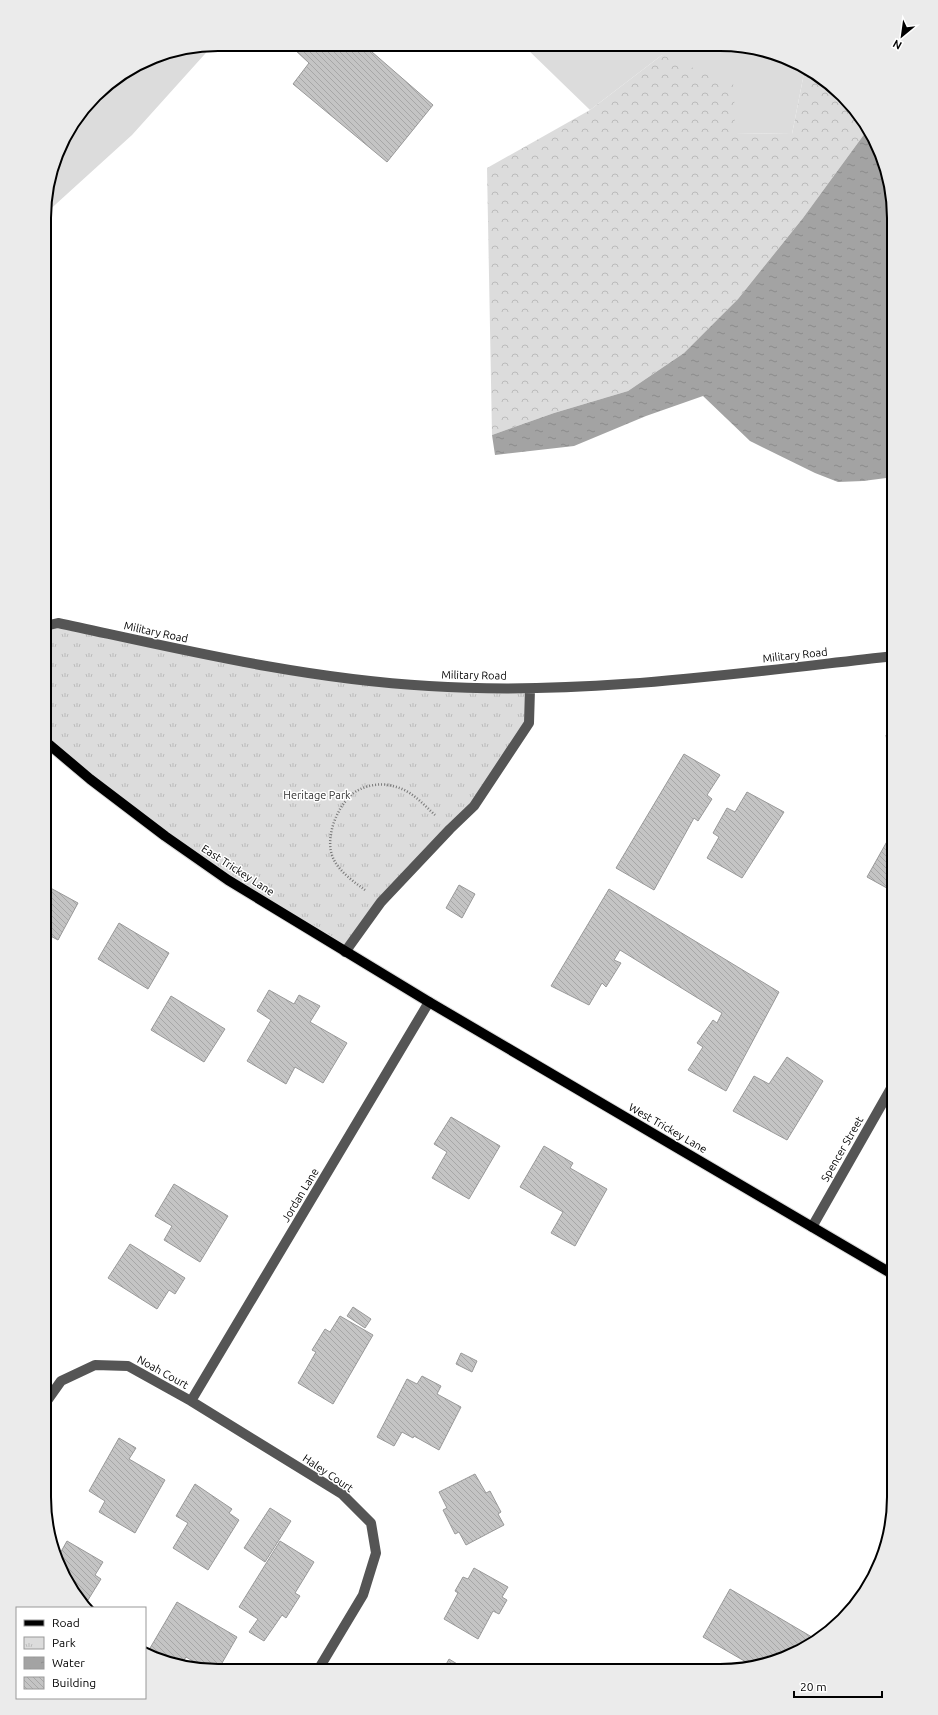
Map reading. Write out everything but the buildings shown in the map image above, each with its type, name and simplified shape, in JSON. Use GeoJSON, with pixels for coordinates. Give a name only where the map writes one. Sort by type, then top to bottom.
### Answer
{"type":"FeatureCollection","features":[{"type":"Feature","properties":{"kind":"main road","name":"East Trickey Lane"},"geometry":{"type":"LineString","coordinates":[[51,746],[90,779],[165,836],[228,880],[429,1002]]}},
{"type":"Feature","properties":{"kind":"main road","name":"West Trickey Lane"},"geometry":{"type":"LineString","coordinates":[[429,1002],[887,1271]]}},
{"type":"Feature","properties":{"kind":"street","name":"Military Road"},"geometry":{"type":"LineString","coordinates":[[51,625],[58,623],[235,661],[333,677],[429,686],[530,689],[625,684],[887,657]]}},
{"type":"Feature","properties":{"kind":"street"},"geometry":{"type":"LineString","coordinates":[[51,629],[58,623]]}},
{"type":"Feature","properties":{"kind":"street"},"geometry":{"type":"LineString","coordinates":[[345,952],[381,902],[450,829],[474,806],[529,723],[530,689]]}},
{"type":"Feature","properties":{"kind":"street","name":"Jordan Lane"},"geometry":{"type":"LineString","coordinates":[[191,1401],[429,1002]]}},
{"type":"Feature","properties":{"kind":"street","name":"Spencer Street"},"geometry":{"type":"LineString","coordinates":[[812,1227],[887,1094]]}},
{"type":"Feature","properties":{"kind":"street","name":"Noah Court"},"geometry":{"type":"LineString","coordinates":[[51,1395],[61,1381],[95,1365],[128,1366],[191,1401]]}},
{"type":"Feature","properties":{"kind":"street","name":"Haley Court"},"geometry":{"type":"LineString","coordinates":[[191,1401],[342,1494],[371,1523],[376,1553],[363,1595],[322,1664]]}},
{"type":"Feature","properties":{"kind":"path"},"geometry":{"type":"LineString","coordinates":[[381,902],[346,874],[334,861],[329,847],[331,830],[338,813],[350,796],[365,787],[392,785],[411,793],[450,829]]}},
{"type":"Feature","properties":{"kind":"green space"},"geometry":{"type":"Polygon","coordinates":[[[208,51],[132,135],[51,209],[54,186],[60,164],[68,144],[79,125],[92,108],[108,92],[125,79],[144,68],[164,60],[186,54],[208,51]]]}},
{"type":"Feature","properties":{"kind":"green space"},"geometry":{"type":"Polygon","coordinates":[[[529,51],[731,51],[752,54],[774,60],[804,74],[792,134],[735,133],[662,55],[590,110],[529,51]]]}},
{"type":"Feature","properties":{"kind":"green space"},"geometry":{"type":"Polygon","coordinates":[[[662,55],[734,85],[735,133],[792,134],[804,74],[830,92],[846,108],[864,134],[803,218],[738,299],[684,353],[628,391],[554,413],[492,435],[487,168],[590,110],[662,55]]]}},
{"type":"Feature","properties":{"kind":"green space","name":"Heritage Park"},"geometry":{"type":"Polygon","coordinates":[[[58,623],[333,677],[530,689],[529,723],[474,806],[450,829],[345,952],[228,880],[51,746],[51,629],[58,623]]]}},
{"type":"Feature","properties":{"kind":"water"},"geometry":{"type":"Polygon","coordinates":[[[864,134],[878,164],[884,186],[887,207],[887,478],[838,482],[815,473],[750,441],[703,396],[646,416],[574,446],[495,455],[492,435],[554,413],[628,391],[684,353],[738,299],[803,218],[864,134]]]}}]}
